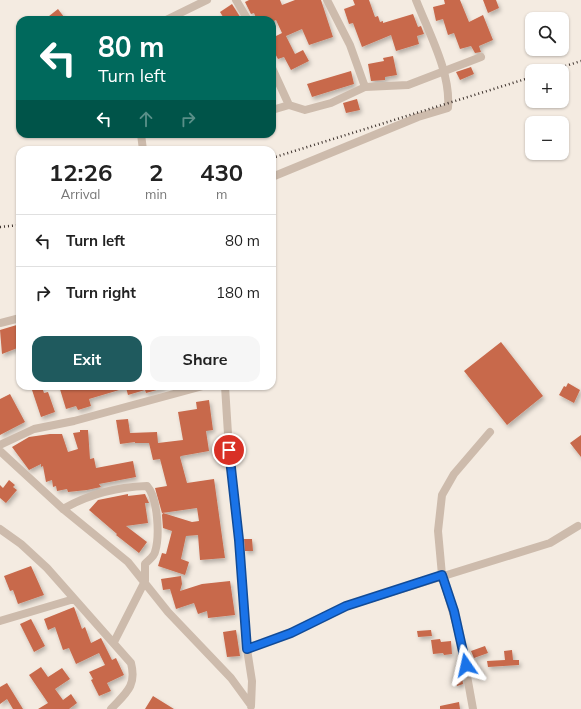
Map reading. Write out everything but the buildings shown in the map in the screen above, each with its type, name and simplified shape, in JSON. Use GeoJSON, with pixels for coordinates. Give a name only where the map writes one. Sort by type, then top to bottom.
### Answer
{"type":"FeatureCollection","features":[{"type":"Feature","properties":{"kind":"street"},"geometry":{"type":"LineString","coordinates":[[174,16],[207,0]]}},
{"type":"Feature","properties":{"kind":"street"},"geometry":{"type":"LineString","coordinates":[[236,0],[246,16]]}},
{"type":"Feature","properties":{"kind":"street"},"geometry":{"type":"LineString","coordinates":[[327,0],[350,46],[365,87]]}},
{"type":"Feature","properties":{"kind":"street"},"geometry":{"type":"LineString","coordinates":[[276,175],[418,117],[448,108],[449,92],[444,70],[416,0]]}},
{"type":"Feature","properties":{"kind":"street"},"geometry":{"type":"LineString","coordinates":[[276,109],[289,105],[305,110],[331,103],[365,87],[408,85],[481,57]]}},
{"type":"Feature","properties":{"kind":"street"},"geometry":{"type":"LineString","coordinates":[[276,77],[289,105]]}},
{"type":"Feature","properties":{"kind":"street"},"geometry":{"type":"LineString","coordinates":[[0,323],[16,319]]}},
{"type":"Feature","properties":{"kind":"street"},"geometry":{"type":"LineString","coordinates":[[0,445],[34,429],[74,421],[188,390]]}},
{"type":"Feature","properties":{"kind":"street"},"geometry":{"type":"LineString","coordinates":[[225,390],[229,450],[239,540],[247,649],[252,681],[251,707]]}},
{"type":"Feature","properties":{"kind":"street"},"geometry":{"type":"LineString","coordinates":[[473,709],[460,637],[442,575],[438,531],[442,495],[454,474],[490,432]]}},
{"type":"Feature","properties":{"kind":"street"},"geometry":{"type":"LineString","coordinates":[[0,451],[63,509],[128,562],[145,581],[168,612],[231,678],[251,707]]}},
{"type":"Feature","properties":{"kind":"street"},"geometry":{"type":"LineString","coordinates":[[63,509],[83,497],[102,492],[147,486],[152,494],[158,536],[155,554],[145,564],[145,581],[114,642]]}},
{"type":"Feature","properties":{"kind":"street"},"geometry":{"type":"LineString","coordinates":[[247,649],[291,633],[346,606],[442,575],[550,543],[578,526]]}},
{"type":"Feature","properties":{"kind":"street"},"geometry":{"type":"LineString","coordinates":[[0,529],[21,544],[47,568],[131,663],[134,673],[131,687],[111,709]]}},
{"type":"Feature","properties":{"kind":"street"},"geometry":{"type":"LineString","coordinates":[[0,620],[74,599]]}},
{"type":"Feature","properties":{"kind":"railway"},"geometry":{"type":"LineString","coordinates":[[569,65],[581,61]]}},
{"type":"Feature","properties":{"kind":"railway"},"geometry":{"type":"LineString","coordinates":[[276,157],[525,79]]}},
{"type":"Feature","properties":{"kind":"railway"},"geometry":{"type":"LineString","coordinates":[[0,227],[16,225]]}},
{"type":"Feature","properties":{"kind":"route"},"geometry":{"type":"LineString","coordinates":[[229,450],[239,540],[247,649],[291,633],[346,606],[442,575],[454,611],[466,665]]}}]}
